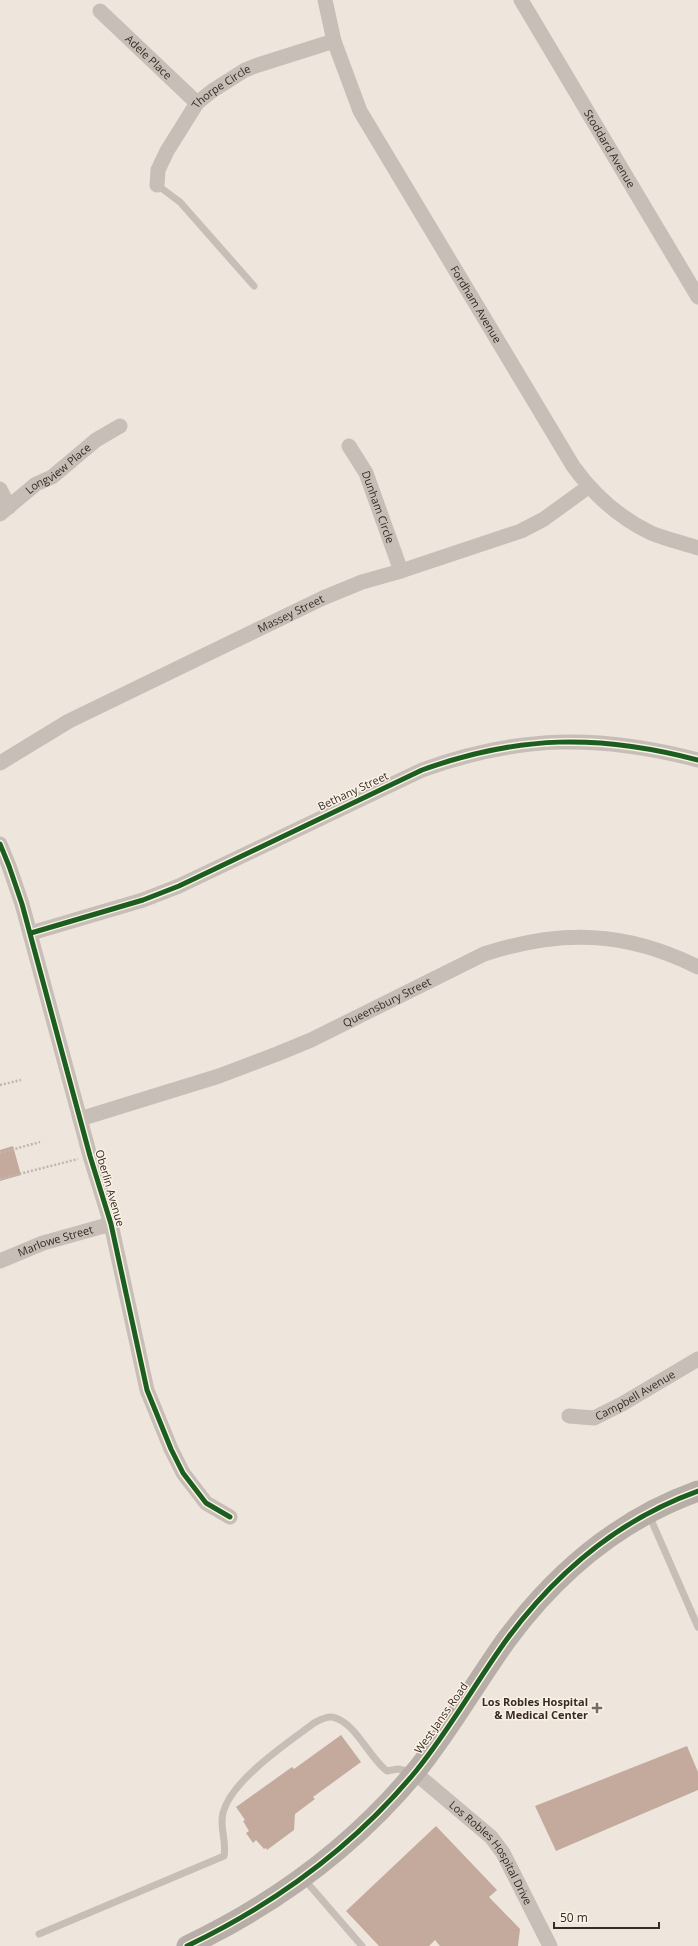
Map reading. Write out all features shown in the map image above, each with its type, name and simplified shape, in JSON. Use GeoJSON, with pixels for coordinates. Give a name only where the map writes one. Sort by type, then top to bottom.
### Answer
{"type":"FeatureCollection","features":[{"type":"Feature","properties":{"kind":"main road","name":"West Janss Road"},"geometry":{"type":"LineString","coordinates":[[187,1946],[233,1923],[303,1878],[359,1831],[414,1772],[446,1730],[507,1639],[549,1588],[600,1544],[648,1513],[698,1491]]}},
{"type":"Feature","properties":{"kind":"street","name":"Fordham Avenue"},"geometry":{"type":"LineString","coordinates":[[325,0],[334,41],[360,111],[573,466],[588,487],[625,517],[651,532],[698,548]]}},
{"type":"Feature","properties":{"kind":"street","name":"Stoddard Avenue"},"geometry":{"type":"LineString","coordinates":[[521,0],[698,297]]}},
{"type":"Feature","properties":{"kind":"street","name":"Adele Place"},"geometry":{"type":"LineString","coordinates":[[100,11],[198,103]]}},
{"type":"Feature","properties":{"kind":"street","name":"Thorpe Circle"},"geometry":{"type":"LineString","coordinates":[[157,185],[158,170],[167,151],[198,103],[212,91],[245,70],[334,41]]}},
{"type":"Feature","properties":{"kind":"street","name":"Longview Place"},"geometry":{"type":"LineString","coordinates":[[5,511],[36,484],[52,477],[96,440],[120,426]]}},
{"type":"Feature","properties":{"kind":"street","name":"Dunham Circle"},"geometry":{"type":"LineString","coordinates":[[349,446],[366,474],[401,572]]}},
{"type":"Feature","properties":{"kind":"street","name":"Massey Street"},"geometry":{"type":"LineString","coordinates":[[0,763],[69,721],[322,598],[362,582],[401,572],[521,531],[544,519],[588,487]]}},
{"type":"Feature","properties":{"kind":"street"},"geometry":{"type":"LineString","coordinates":[[0,489],[5,511]]}},
{"type":"Feature","properties":{"kind":"street","name":"Bethany Street"},"geometry":{"type":"LineString","coordinates":[[31,933],[143,900],[179,886],[422,770],[450,760],[531,743],[572,742],[600,742],[628,745],[698,760]]}},
{"type":"Feature","properties":{"kind":"street","name":"Oberlin Avenue"},"geometry":{"type":"LineString","coordinates":[[0,844],[9,866],[31,933],[90,1156],[111,1224],[147,1390],[183,1473],[206,1503],[230,1517]]}},
{"type":"Feature","properties":{"kind":"street","name":"Queensbury Street"},"geometry":{"type":"LineString","coordinates":[[80,1118],[219,1076],[278,1054],[318,1036],[484,954],[502,948],[554,938],[607,938],[627,940],[650,947],[698,967]]}},
{"type":"Feature","properties":{"kind":"street","name":"Marlowe Street"},"geometry":{"type":"LineString","coordinates":[[0,1261],[43,1243],[111,1224]]}},
{"type":"Feature","properties":{"kind":"street","name":"Campbell Avenue"},"geometry":{"type":"LineString","coordinates":[[569,1416],[594,1418],[622,1404],[698,1359]]}},
{"type":"Feature","properties":{"kind":"street","name":"Los Robles Hospital Drive"},"geometry":{"type":"LineString","coordinates":[[414,1772],[491,1837],[503,1853],[550,1946]]}},
{"type":"Feature","properties":{"kind":"lane"},"geometry":{"type":"LineString","coordinates":[[157,185],[180,202],[254,286]]}},
{"type":"Feature","properties":{"kind":"lane"},"geometry":{"type":"LineString","coordinates":[[648,1513],[698,1627]]}},
{"type":"Feature","properties":{"kind":"lane"},"geometry":{"type":"LineString","coordinates":[[39,1934],[224,1856],[225,1844],[222,1820],[223,1812],[234,1793],[246,1778],[265,1761],[314,1723],[324,1718],[331,1717],[346,1724],[387,1771],[398,1770],[414,1772]]}},
{"type":"Feature","properties":{"kind":"lane"},"geometry":{"type":"LineString","coordinates":[[303,1878],[321,1901],[362,1946]]}},
{"type":"Feature","properties":{"kind":"path"},"geometry":{"type":"LineString","coordinates":[[0,1085],[21,1080]]}},
{"type":"Feature","properties":{"kind":"path"},"geometry":{"type":"LineString","coordinates":[[0,1153],[40,1142]]}},
{"type":"Feature","properties":{"kind":"path"},"geometry":{"type":"LineString","coordinates":[[0,1179],[90,1156]]}},
{"type":"Feature","properties":{"kind":"building"},"geometry":{"type":"Polygon","coordinates":[[[13,1146],[21,1175],[0,1181],[0,1150],[13,1146]]]}},
{"type":"Feature","properties":{"kind":"building"},"geometry":{"type":"Polygon","coordinates":[[[341,1735],[361,1762],[313,1797],[315,1799],[295,1814],[294,1830],[267,1850],[266,1848],[264,1849],[256,1840],[253,1843],[246,1833],[249,1831],[243,1821],[245,1820],[236,1807],[292,1767],[294,1769],[341,1735]]]}},
{"type":"Feature","properties":{"kind":"building"},"geometry":{"type":"Polygon","coordinates":[[[687,1746],[698,1772],[698,1790],[556,1851],[535,1806],[687,1746]]]}},
{"type":"Feature","properties":{"kind":"building"},"geometry":{"type":"Polygon","coordinates":[[[436,1826],[497,1890],[489,1897],[520,1929],[518,1946],[440,1946],[435,1940],[429,1946],[379,1946],[346,1911],[436,1826]]]}},
{"type":"Feature","properties":{"kind":"cycle path"},"geometry":{"type":"LineString","coordinates":[[31,933],[143,900],[179,886],[422,770],[458,758],[492,750],[559,742],[627,746],[698,760]]}},
{"type":"Feature","properties":{"kind":"cycle path"},"geometry":{"type":"LineString","coordinates":[[0,844],[22,904],[90,1156],[111,1224],[147,1390],[171,1449],[183,1473],[206,1503],[230,1517]]}},
{"type":"Feature","properties":{"kind":"cycle path"},"geometry":{"type":"LineString","coordinates":[[187,1946],[220,1929],[282,1892],[340,1848],[392,1798],[416,1771],[452,1722],[507,1639],[526,1615],[568,1571],[616,1533],[669,1503],[698,1491]]}},
{"type":"Feature","properties":{"kind":"place","name":"Los Robles Hospital & Medical Center"},"geometry":{"type":"Point","coordinates":[597,1708]}}]}
